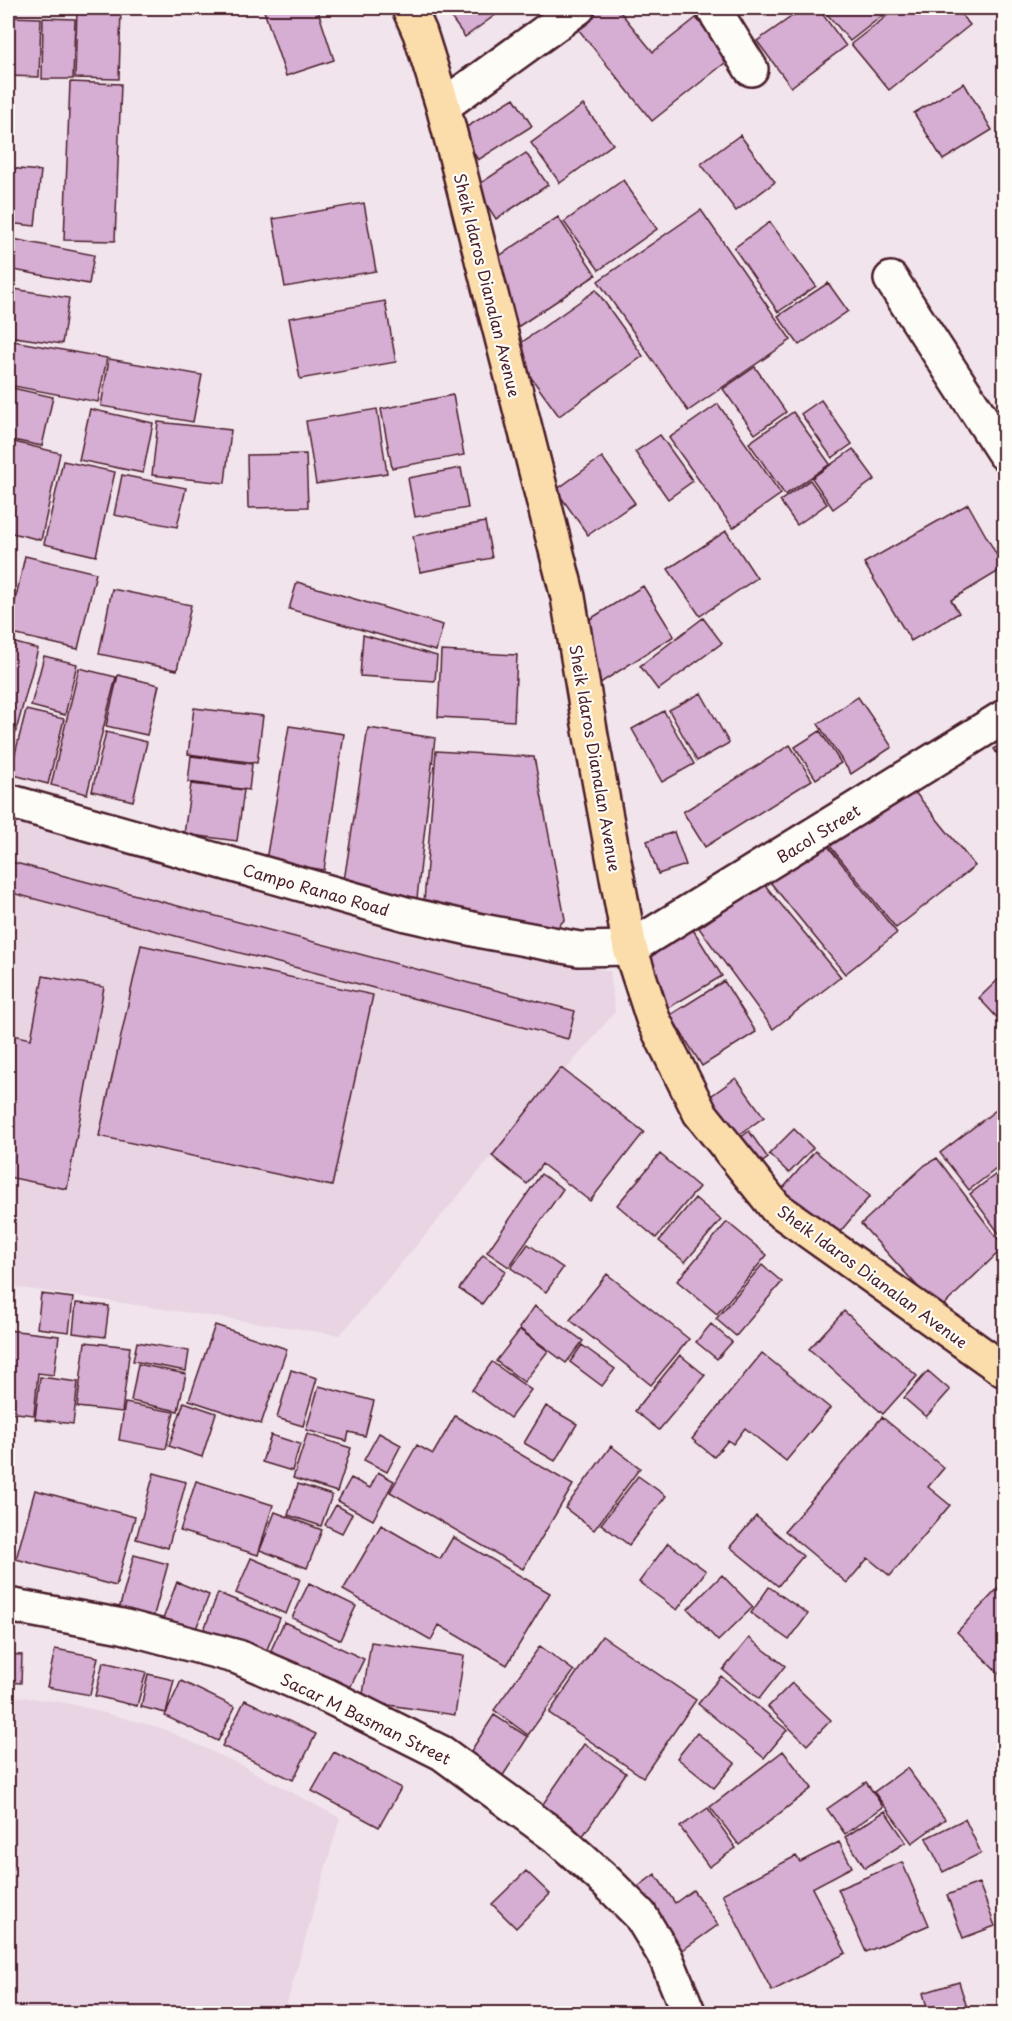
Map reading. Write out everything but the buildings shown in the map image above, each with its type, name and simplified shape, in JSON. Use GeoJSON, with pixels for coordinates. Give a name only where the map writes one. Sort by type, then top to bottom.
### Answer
{"type":"FeatureCollection","features":[{"type":"Feature","properties":{"kind":"main road","name":"Sheik Idaros Dianalan Avenue"},"geometry":{"type":"LineString","coordinates":[[409,8],[420,33],[443,106],[568,597],[630,948],[653,1019],[700,1113],[776,1208],[1005,1370]]}},
{"type":"Feature","properties":{"kind":"main road"},"geometry":{"type":"LineString","coordinates":[[443,106],[578,8]]}},
{"type":"Feature","properties":{"kind":"main road"},"geometry":{"type":"LineString","coordinates":[[713,8],[751,69]]}},
{"type":"Feature","properties":{"kind":"main road"},"geometry":{"type":"LineString","coordinates":[[891,279],[1005,453]]}},
{"type":"Feature","properties":{"kind":"main road","name":"Bacol Street"},"geometry":{"type":"LineString","coordinates":[[630,948],[1005,717]]}},
{"type":"Feature","properties":{"kind":"main road","name":"Campo Ranao Road"},"geometry":{"type":"LineString","coordinates":[[8,801],[406,914],[579,949],[630,948]]}},
{"type":"Feature","properties":{"kind":"main road","name":"Sacar M Basman Street"},"geometry":{"type":"LineString","coordinates":[[8,1605],[122,1626],[238,1657],[328,1696],[442,1753],[558,1838],[640,1915],[666,1958],[689,2013]]}},
{"type":"Feature","properties":{"kind":"shaded area"},"geometry":{"type":"Polygon","coordinates":[[[8,816],[365,922],[610,971],[615,1012],[340,1335],[8,1286],[8,816]]]}},
{"type":"Feature","properties":{"kind":"shaded area"},"geometry":{"type":"Polygon","coordinates":[[[8,1695],[67,1703],[161,1728],[239,1764],[340,1818],[284,2013],[8,2013],[8,1695]]]}}]}
